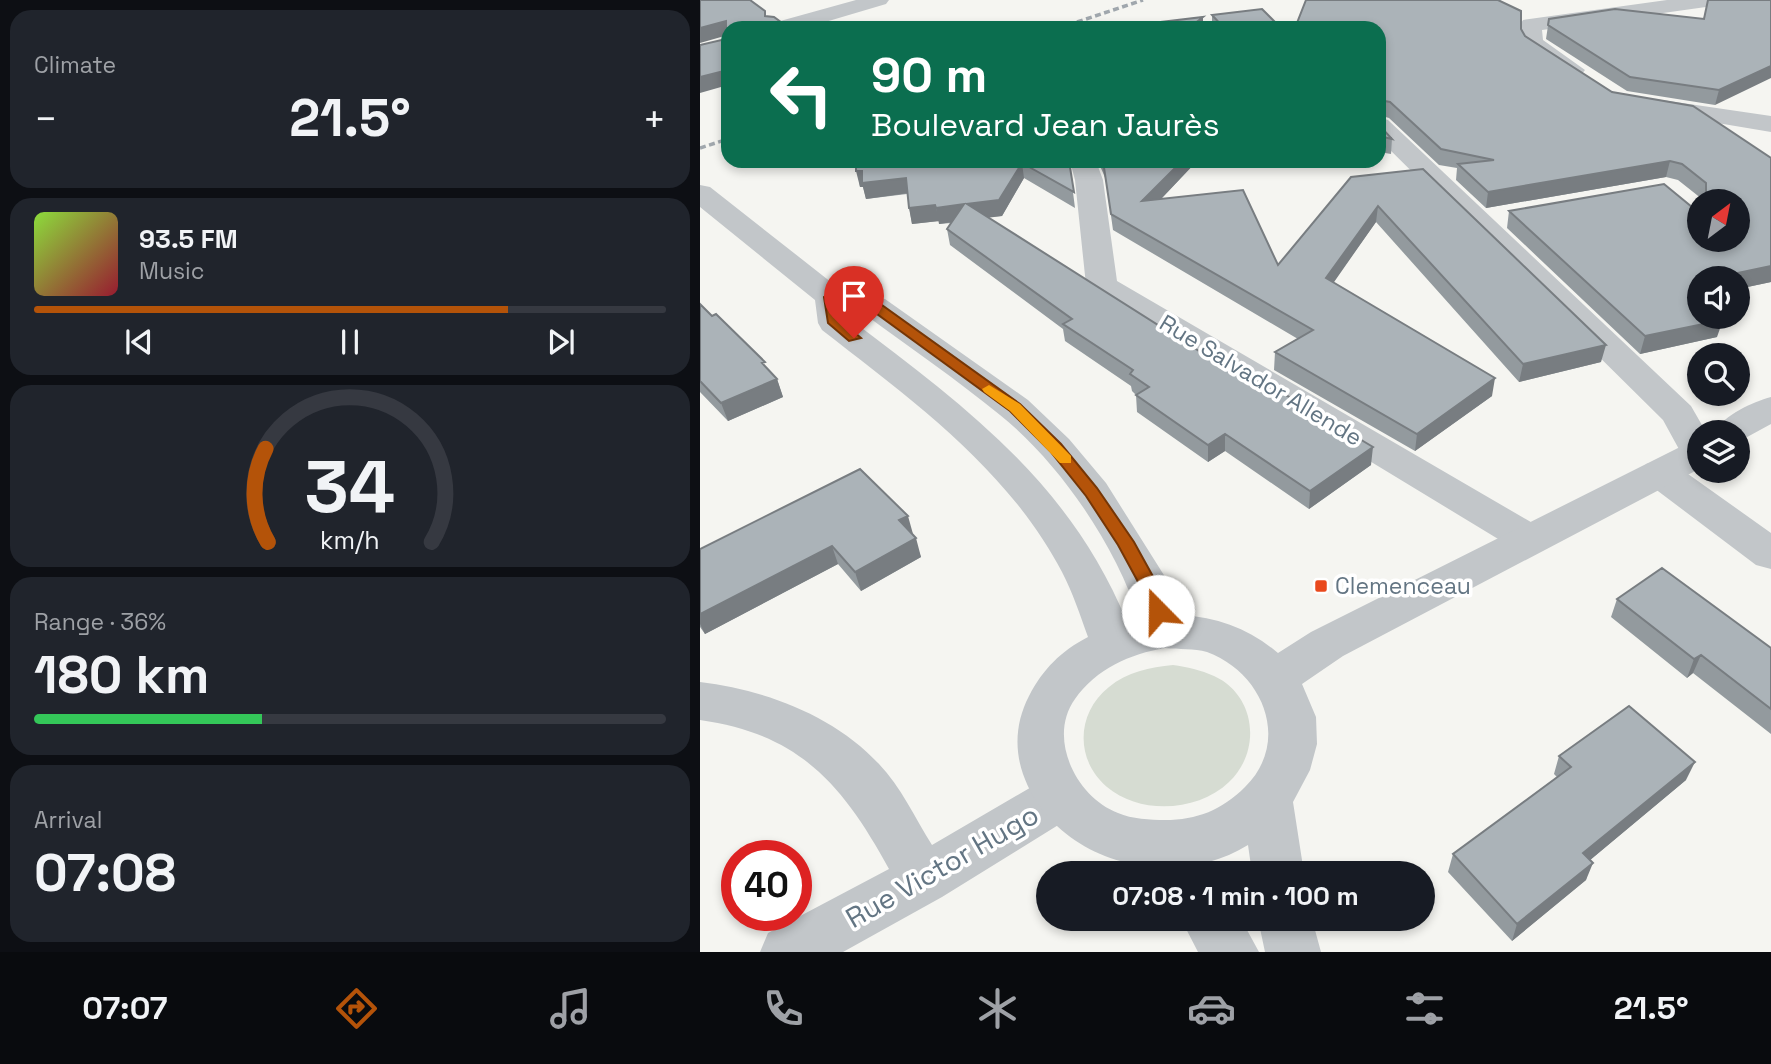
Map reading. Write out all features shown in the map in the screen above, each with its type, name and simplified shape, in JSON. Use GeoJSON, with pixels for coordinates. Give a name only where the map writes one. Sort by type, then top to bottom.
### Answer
{"type":"FeatureCollection","features":[{"type":"Feature","properties":{"kind":"street"},"geometry":{"type":"LineString","coordinates":[[810,0],[836,12]]}},
{"type":"Feature","properties":{"kind":"street"},"geometry":{"type":"LineString","coordinates":[[805,21],[879,0]]}},
{"type":"Feature","properties":{"kind":"street"},"geometry":{"type":"LineString","coordinates":[[1597,86],[1532,43],[1531,25],[1713,0]]}},
{"type":"Feature","properties":{"kind":"street"},"geometry":{"type":"LineString","coordinates":[[1517,12],[1541,24]]}},
{"type":"Feature","properties":{"kind":"street"},"geometry":{"type":"LineString","coordinates":[[1633,103],[1771,124]]}},
{"type":"Feature","properties":{"kind":"street"},"geometry":{"type":"LineString","coordinates":[[1386,131],[1493,219],[1678,414],[1687,431]]}},
{"type":"Feature","properties":{"kind":"street","name":"Rue Salvador Allende"},"geometry":{"type":"LineString","coordinates":[[1085,168],[1102,285],[1527,538]]}},
{"type":"Feature","properties":{"kind":"street"},"geometry":{"type":"LineString","coordinates":[[700,193],[831,297],[874,306],[1015,408],[1056,448],[1092,492],[1125,542],[1152,591],[1165,631]]}},
{"type":"Feature","properties":{"kind":"street"},"geometry":{"type":"LineString","coordinates":[[831,297],[834,323],[973,431],[1013,472],[1047,514],[1080,566],[1113,643]]}},
{"type":"Feature","properties":{"kind":"street"},"geometry":{"type":"LineString","coordinates":[[1750,421],[1771,408]]}},
{"type":"Feature","properties":{"kind":"street"},"geometry":{"type":"LineString","coordinates":[[1276,678],[1327,644],[1527,538],[1687,459]]}},
{"type":"Feature","properties":{"kind":"street"},"geometry":{"type":"LineString","coordinates":[[1660,473],[1771,554]]}},
{"type":"Feature","properties":{"kind":"street"},"geometry":{"type":"LineString","coordinates":[[1165,631],[1208,635],[1247,652],[1276,678],[1291,706],[1295,738],[1287,771],[1268,801],[1237,825],[1198,841],[1167,859],[1101,831],[1058,799],[1040,754],[1046,709],[1072,671],[1113,643],[1165,631]]}},
{"type":"Feature","properties":{"kind":"street"},"geometry":{"type":"LineString","coordinates":[[700,701],[722,703],[808,734],[862,780],[923,879]]}},
{"type":"Feature","properties":{"kind":"street","name":"Rue Victor Hugo"},"geometry":{"type":"LineString","coordinates":[[788,952],[923,879],[1058,799]]}},
{"type":"Feature","properties":{"kind":"street"},"geometry":{"type":"LineString","coordinates":[[1268,801],[1277,861]]}},
{"type":"Feature","properties":{"kind":"street"},"geometry":{"type":"LineString","coordinates":[[1216,931],[1231,952]]}},
{"type":"Feature","properties":{"kind":"street"},"geometry":{"type":"LineString","coordinates":[[1288,931],[1293,952]]}},
{"type":"Feature","properties":{"kind":"shaded area"},"geometry":{"type":"Polygon","coordinates":[[[1173,665],[1214,676],[1228,685],[1239,696],[1246,710],[1250,724],[1250,740],[1240,769],[1216,792],[1185,804],[1152,806],[1120,796],[1097,776],[1089,764],[1085,750],[1085,723],[1098,698],[1116,682],[1139,671],[1173,665]]]}},
{"type":"Feature","properties":{"kind":"building"},"geometry":{"type":"Polygon","coordinates":[[[700,0],[750,0],[765,11],[765,16],[779,21],[721,21],[700,28],[700,0]]]}},
{"type":"Feature","properties":{"kind":"building"},"geometry":{"type":"Polygon","coordinates":[[[1306,0],[1498,0],[1521,11],[1521,29],[1525,36],[1612,92],[1693,106],[1771,158],[1771,266],[1750,270],[1750,266],[1687,266],[1687,327],[1645,336],[1509,211],[1664,184],[1687,203],[1687,252],[1750,252],[1750,189],[1706,189],[1706,183],[1682,164],[1670,161],[1488,192],[1458,164],[1494,160],[1441,149],[1386,101],[1386,21],[1298,21],[1306,0]]]}},
{"type":"Feature","properties":{"kind":"building"},"geometry":{"type":"Polygon","coordinates":[[[1708,0],[1771,0],[1771,66],[1719,90],[1630,77],[1548,25],[1549,19],[1615,9],[1704,19],[1708,0]]]}},
{"type":"Feature","properties":{"kind":"building"},"geometry":{"type":"Polygon","coordinates":[[[1262,9],[1274,21],[1218,21],[1212,15],[1262,9]]]}},
{"type":"Feature","properties":{"kind":"building"},"geometry":{"type":"Polygon","coordinates":[[[1203,17],[1198,21],[1169,21],[1203,17]]]}},
{"type":"Feature","properties":{"kind":"building"},"geometry":{"type":"Polygon","coordinates":[[[721,40],[721,72],[700,77],[700,45],[721,40]]]}},
{"type":"Feature","properties":{"kind":"building"},"geometry":{"type":"Polygon","coordinates":[[[856,168],[1019,168],[999,200],[967,204],[1237,375],[1244,370],[1373,447],[1310,491],[1225,434],[1208,445],[1136,395],[1149,387],[1130,374],[1133,370],[1063,324],[1072,319],[947,229],[964,204],[909,208],[906,178],[862,183],[862,171],[856,171],[856,168]]]}},
{"type":"Feature","properties":{"kind":"building"},"geometry":{"type":"Polygon","coordinates":[[[1031,168],[1070,168],[1074,192],[1031,168]]]}},
{"type":"Feature","properties":{"kind":"building"},"geometry":{"type":"Polygon","coordinates":[[[1104,168],[1175,168],[1142,201],[1243,190],[1278,265],[1351,177],[1423,169],[1606,345],[1523,364],[1378,206],[1326,278],[1495,378],[1417,434],[1275,352],[1313,330],[1111,214],[1104,168]]]}},
{"type":"Feature","properties":{"kind":"building"},"geometry":{"type":"Polygon","coordinates":[[[700,304],[712,316],[716,314],[765,362],[762,363],[777,379],[721,403],[700,381],[700,304]]]}},
{"type":"Feature","properties":{"kind":"building"},"geometry":{"type":"Polygon","coordinates":[[[860,469],[908,516],[899,520],[916,538],[855,572],[832,546],[700,614],[700,549],[860,469]]]}},
{"type":"Feature","properties":{"kind":"building"},"geometry":{"type":"Polygon","coordinates":[[[1662,568],[1771,648],[1771,709],[1701,655],[1694,659],[1617,599],[1662,568]]]}},
{"type":"Feature","properties":{"kind":"building"},"geometry":{"type":"Polygon","coordinates":[[[1629,706],[1695,762],[1583,853],[1593,863],[1517,924],[1453,854],[1571,767],[1559,756],[1629,706]]]}},
{"type":"Feature","properties":{"kind":"railway"},"geometry":{"type":"LineString","coordinates":[[1080,21],[1143,0]]}},
{"type":"Feature","properties":{"kind":"railway"},"geometry":{"type":"LineString","coordinates":[[700,148],[721,141]]}},
{"type":"Feature","properties":{"kind":"slow traffic"},"geometry":{"type":"LineString","coordinates":[[989,389],[1015,408],[1065,459]]}},
{"type":"Feature","properties":{"kind":"place","name":"Clemenceau"},"geometry":{"type":"Point","coordinates":[1321,586]}},
{"type":"Feature","properties":{"kind":"route"},"geometry":{"type":"LineString","coordinates":[[854,338],[834,323],[831,297],[874,306],[1015,408],[1056,448],[1092,492],[1125,542],[1152,591],[1158,611]]}}]}
